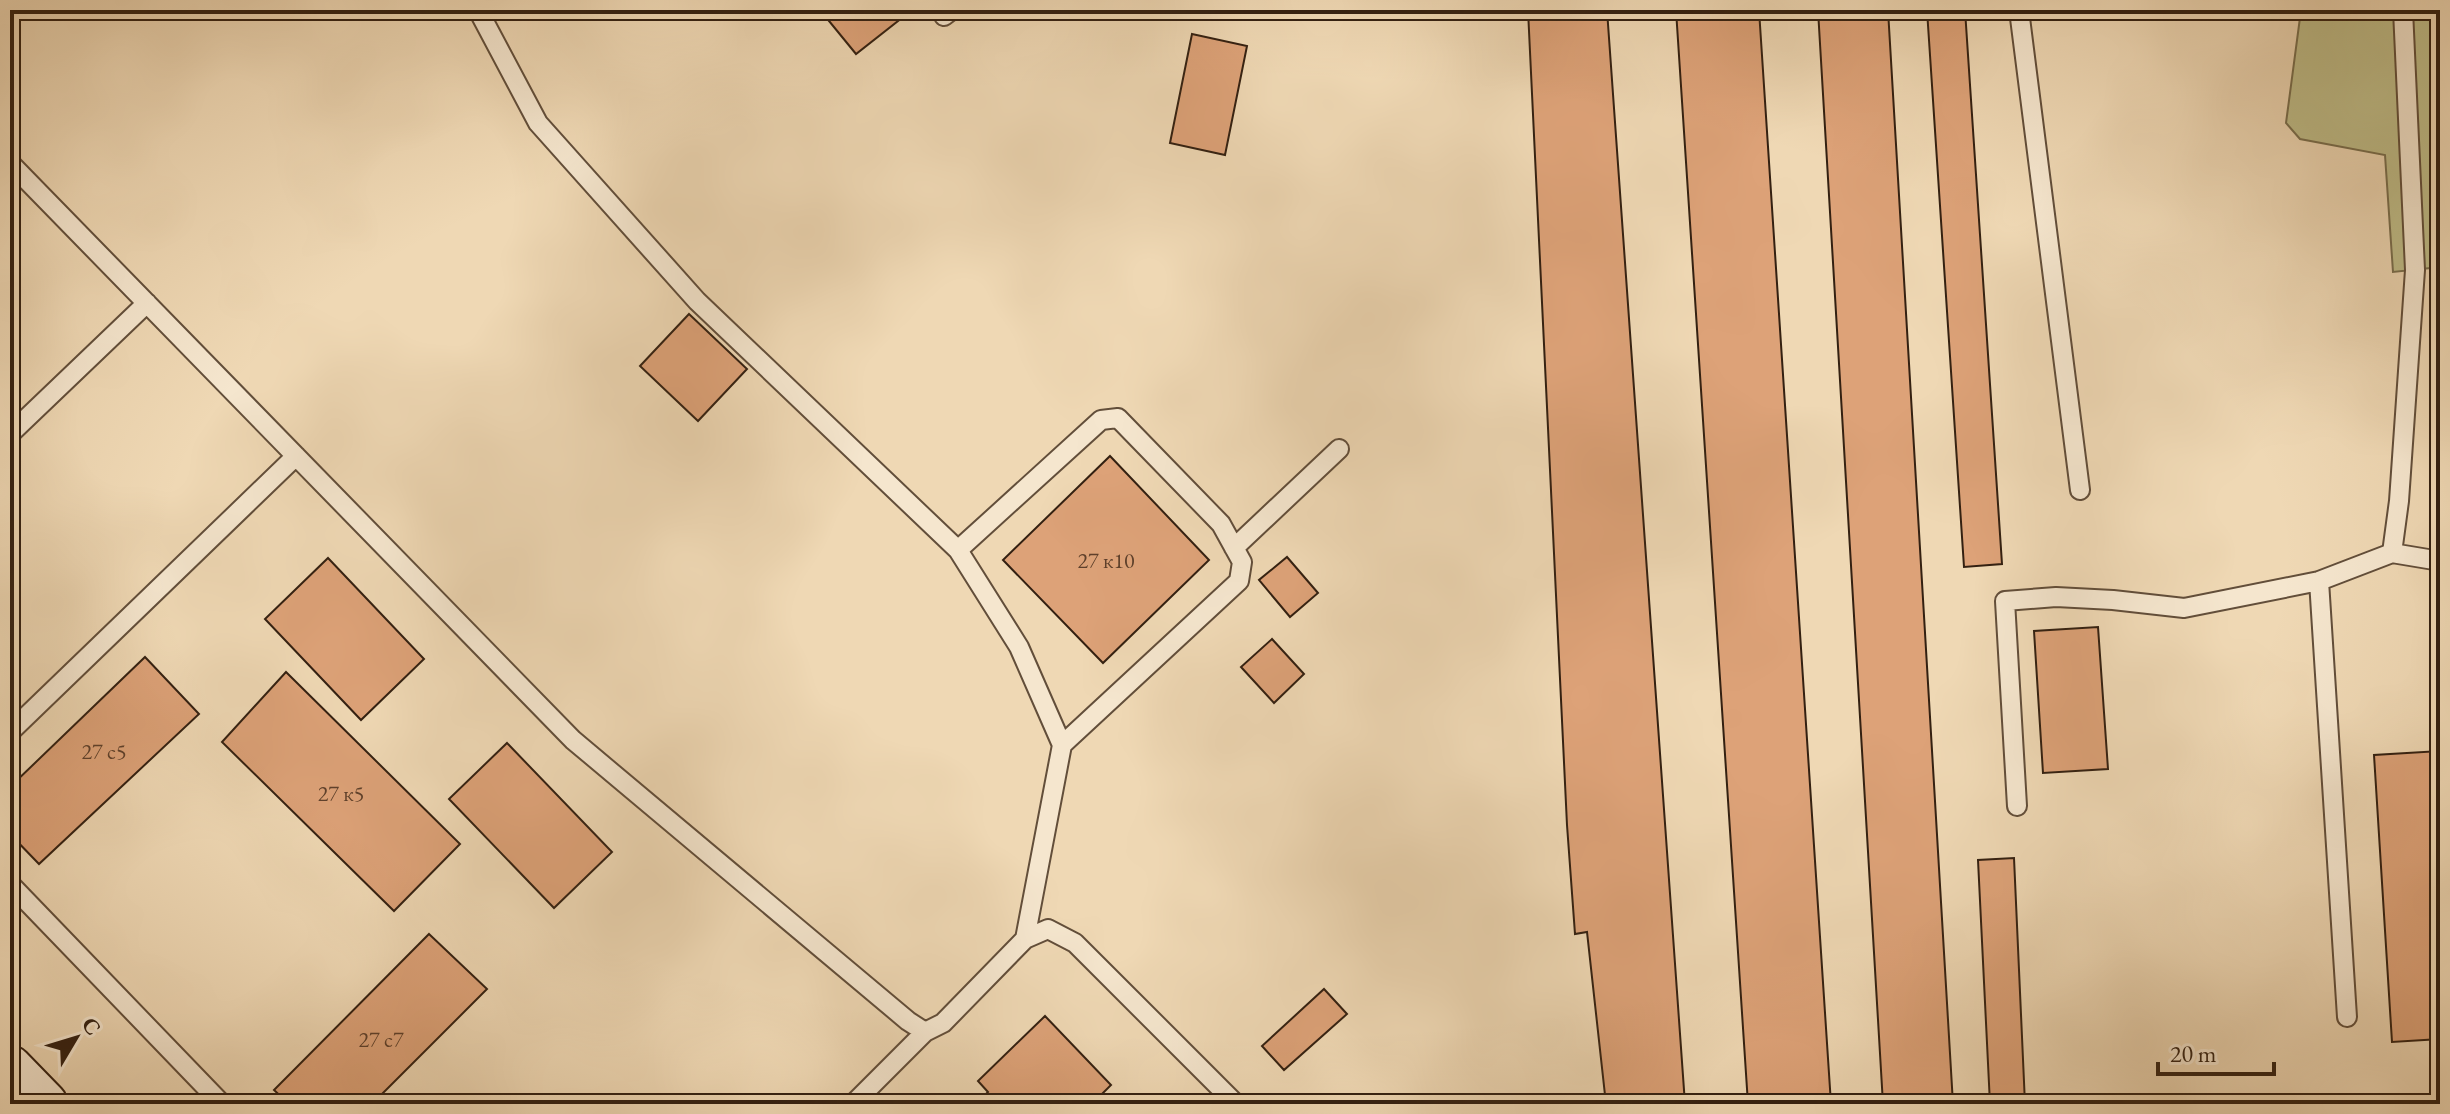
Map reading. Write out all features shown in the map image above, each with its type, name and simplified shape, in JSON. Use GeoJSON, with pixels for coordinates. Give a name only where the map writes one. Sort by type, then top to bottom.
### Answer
{"type":"FeatureCollection","features":[{"type":"Feature","properties":{"kind":"main road"},"geometry":{"type":"LineString","coordinates":[[10,1068],[45,1104]]}},
{"type":"Feature","properties":{"kind":"lane"},"geometry":{"type":"LineString","coordinates":[[478,10],[538,123],[548,135],[697,301],[958,550],[1019,647],[1062,745],[1025,939]]}},
{"type":"Feature","properties":{"kind":"lane"},"geometry":{"type":"LineString","coordinates":[[2019,10],[2080,490]]}},
{"type":"Feature","properties":{"kind":"lane"},"geometry":{"type":"LineString","coordinates":[[2392,553],[2399,501],[2415,270],[2403,10]]}},
{"type":"Feature","properties":{"kind":"lane"},"geometry":{"type":"LineString","coordinates":[[10,163],[573,740],[925,1032]]}},
{"type":"Feature","properties":{"kind":"lane"},"geometry":{"type":"LineString","coordinates":[[10,434],[147,303]]}},
{"type":"Feature","properties":{"kind":"lane"},"geometry":{"type":"LineString","coordinates":[[958,550],[1101,420],[1118,418],[1221,524],[1242,562],[1239,581],[1062,745]]}},
{"type":"Feature","properties":{"kind":"lane"},"geometry":{"type":"LineString","coordinates":[[1234,548],[1339,449]]}},
{"type":"Feature","properties":{"kind":"lane"},"geometry":{"type":"LineString","coordinates":[[10,732],[296,456]]}},
{"type":"Feature","properties":{"kind":"lane"},"geometry":{"type":"LineString","coordinates":[[2017,806],[2005,601],[2056,597],[2184,608],[2319,581],[2392,553],[2440,561]]}},
{"type":"Feature","properties":{"kind":"lane"},"geometry":{"type":"LineString","coordinates":[[2319,581],[2347,1017]]}},
{"type":"Feature","properties":{"kind":"lane"},"geometry":{"type":"LineString","coordinates":[[10,884],[222,1104]]}},
{"type":"Feature","properties":{"kind":"lane"},"geometry":{"type":"LineString","coordinates":[[853,1104],[925,1032],[943,1023],[1025,939],[1048,929],[1075,943],[1236,1104]]}},
{"type":"Feature","properties":{"kind":"shaded area"},"geometry":{"type":"Polygon","coordinates":[[[2301,10],[2440,10],[2440,267],[2393,272],[2385,155],[2300,139],[2286,123],[2301,10]]]}},
{"type":"Feature","properties":{"kind":"building"},"geometry":{"type":"Polygon","coordinates":[[[820,10],[912,10],[856,54],[820,10]]]}},
{"type":"Feature","properties":{"kind":"building"},"geometry":{"type":"Polygon","coordinates":[[[1528,10],[1607,10],[1685,1104],[1606,1104],[1587,932],[1575,934],[1567,825],[1528,10]]]}},
{"type":"Feature","properties":{"kind":"building"},"geometry":{"type":"Polygon","coordinates":[[[1676,10],[1759,10],[1831,1104],[1748,1104],[1676,10]]]}},
{"type":"Feature","properties":{"kind":"building"},"geometry":{"type":"Polygon","coordinates":[[[1818,10],[1888,10],[1953,1104],[1883,1104],[1818,10]]]}},
{"type":"Feature","properties":{"kind":"building"},"geometry":{"type":"Polygon","coordinates":[[[1927,10],[1965,10],[2002,564],[1964,567],[1927,10]]]}},
{"type":"Feature","properties":{"kind":"building"},"geometry":{"type":"Polygon","coordinates":[[[1192,34],[1247,46],[1225,155],[1170,143],[1192,34]]]}},
{"type":"Feature","properties":{"kind":"building"},"geometry":{"type":"Polygon","coordinates":[[[689,314],[747,369],[698,421],[640,366],[689,314]]]}},
{"type":"Feature","properties":{"kind":"building"},"geometry":{"type":"Polygon","coordinates":[[[1110,456],[1209,560],[1103,663],[1003,560],[1110,456]]]}},
{"type":"Feature","properties":{"kind":"building"},"geometry":{"type":"Polygon","coordinates":[[[1287,557],[1318,593],[1290,617],[1259,580],[1287,557]]]}},
{"type":"Feature","properties":{"kind":"building"},"geometry":{"type":"Polygon","coordinates":[[[328,558],[424,659],[361,720],[265,619],[328,558]]]}},
{"type":"Feature","properties":{"kind":"building"},"geometry":{"type":"Polygon","coordinates":[[[2098,627],[2108,769],[2043,773],[2034,631],[2098,627]]]}},
{"type":"Feature","properties":{"kind":"building"},"geometry":{"type":"Polygon","coordinates":[[[1272,639],[1304,674],[1274,703],[1241,667],[1272,639]]]}},
{"type":"Feature","properties":{"kind":"building"},"geometry":{"type":"Polygon","coordinates":[[[145,657],[199,714],[39,864],[10,834],[10,787],[145,657]]]}},
{"type":"Feature","properties":{"kind":"building"},"geometry":{"type":"Polygon","coordinates":[[[286,672],[460,844],[394,911],[222,742],[286,672]]]}},
{"type":"Feature","properties":{"kind":"building"},"geometry":{"type":"Polygon","coordinates":[[[507,743],[612,852],[554,908],[449,799],[507,743]]]}},
{"type":"Feature","properties":{"kind":"building"},"geometry":{"type":"Polygon","coordinates":[[[2440,751],[2440,1039],[2392,1042],[2374,755],[2440,751]]]}},
{"type":"Feature","properties":{"kind":"building"},"geometry":{"type":"Polygon","coordinates":[[[2014,858],[2025,1104],[1990,1104],[1978,860],[2014,858]]]}},
{"type":"Feature","properties":{"kind":"building"},"geometry":{"type":"Polygon","coordinates":[[[429,934],[487,989],[372,1104],[289,1104],[274,1090],[429,934]]]}},
{"type":"Feature","properties":{"kind":"building"},"geometry":{"type":"Polygon","coordinates":[[[1324,989],[1347,1014],[1284,1070],[1262,1046],[1324,989]]]}},
{"type":"Feature","properties":{"kind":"building"},"geometry":{"type":"Polygon","coordinates":[[[1045,1016],[1111,1085],[1092,1104],[976,1104],[988,1092],[978,1081],[1045,1016]]]}}]}
